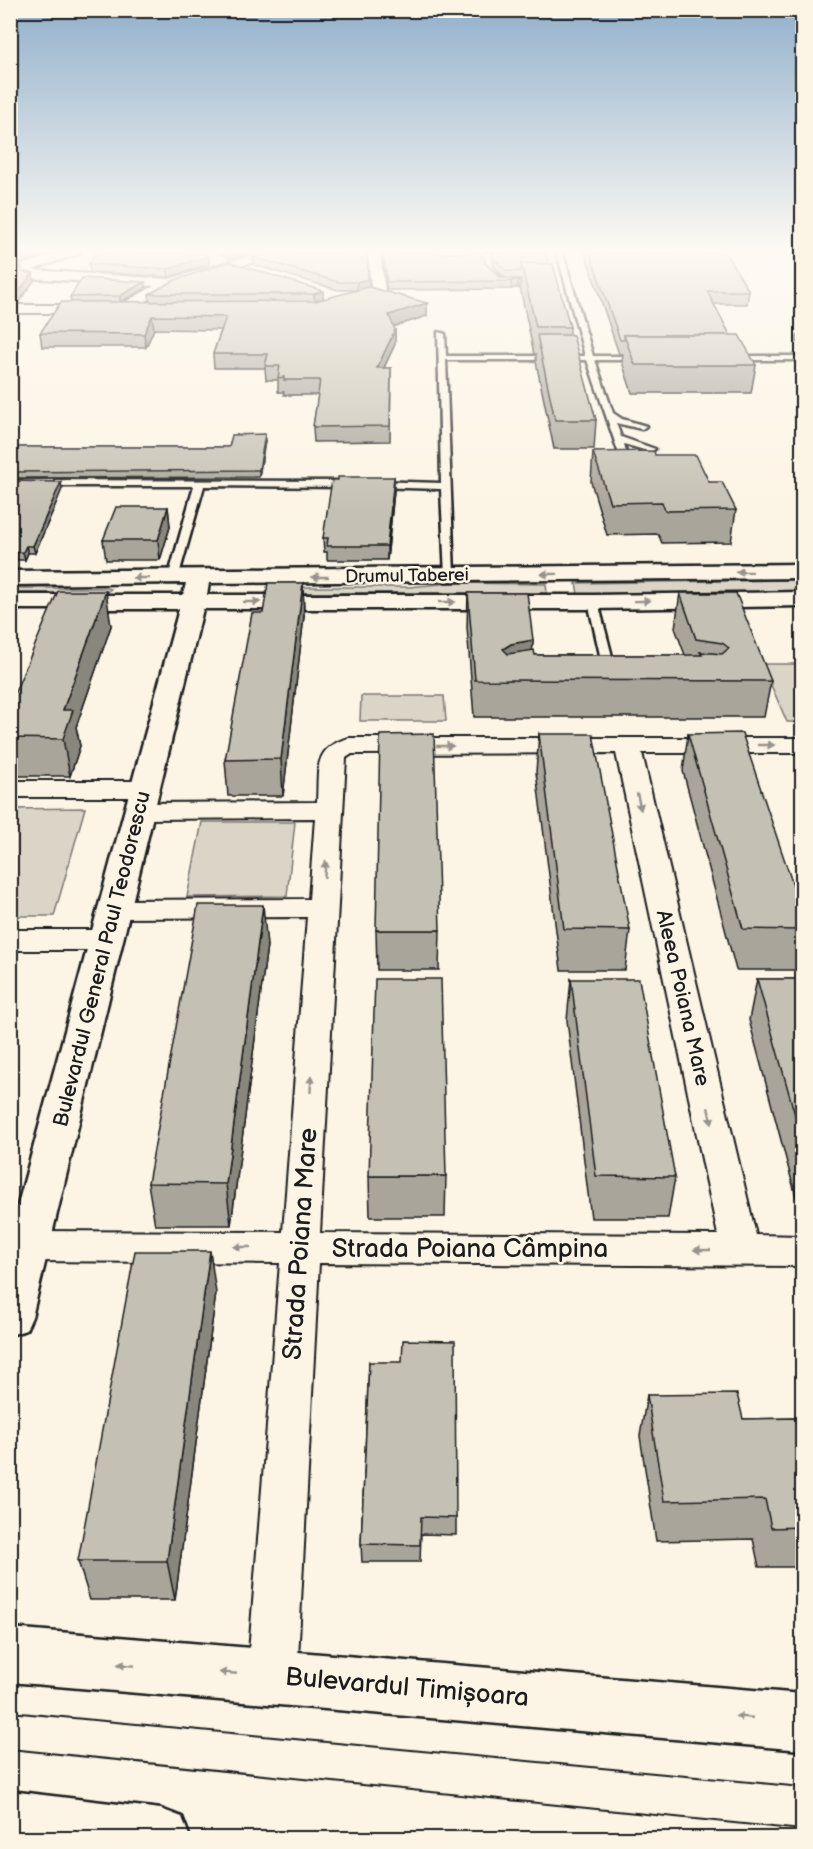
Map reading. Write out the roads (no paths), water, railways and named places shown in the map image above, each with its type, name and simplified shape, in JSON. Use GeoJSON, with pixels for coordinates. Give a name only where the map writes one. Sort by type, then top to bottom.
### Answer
{"type":"FeatureCollection","features":[{"type":"Feature","properties":{"kind":"main road","name":"Drumul Taberei"},"geometry":{"type":"LineString","coordinates":[[10,602],[189,586],[449,575],[802,571]]}},
{"type":"Feature","properties":{"kind":"main road","name":"Drumul Taberei"},"geometry":{"type":"LineString","coordinates":[[10,578],[593,602],[802,599]]}},
{"type":"Feature","properties":{"kind":"main road","name":"Bulevardul General Paul Teodorescu"},"geometry":{"type":"LineString","coordinates":[[10,1317],[143,800],[189,586]]}},
{"type":"Feature","properties":{"kind":"main road","name":"Bulevardul Timișoara"},"geometry":{"type":"LineString","coordinates":[[10,1655],[802,1722]]}},
{"type":"Feature","properties":{"kind":"main road"},"geometry":{"type":"LineString","coordinates":[[10,1820],[97,1835],[161,1839]]}},
{"type":"Feature","properties":{"kind":"street","name":"Aleea Poiana Mare"},"geometry":{"type":"LineString","coordinates":[[627,745],[740,1250]]}},
{"type":"Feature","properties":{"kind":"street","name":"Strada Poiana Mare"},"geometry":{"type":"LineString","coordinates":[[272,1677],[333,756],[349,746],[802,745]]}},
{"type":"Feature","properties":{"kind":"street"},"geometry":{"type":"LineString","coordinates":[[10,789],[143,800],[329,810]]}},
{"type":"Feature","properties":{"kind":"street"},"geometry":{"type":"LineString","coordinates":[[116,909],[323,908]]}},
{"type":"Feature","properties":{"kind":"street"},"geometry":{"type":"LineString","coordinates":[[10,940],[107,940]]}},
{"type":"Feature","properties":{"kind":"street","name":"Strada Poiana Câmpina"},"geometry":{"type":"LineString","coordinates":[[29,1246],[802,1251]]}},
{"type":"Feature","properties":{"kind":"lane"},"geometry":{"type":"LineString","coordinates":[[441,339],[449,575]]}},
{"type":"Feature","properties":{"kind":"lane"},"geometry":{"type":"LineString","coordinates":[[584,339],[622,452]]}},
{"type":"Feature","properties":{"kind":"lane"},"geometry":{"type":"LineString","coordinates":[[442,358],[648,358]]}},
{"type":"Feature","properties":{"kind":"lane"},"geometry":{"type":"LineString","coordinates":[[729,358],[802,358]]}},
{"type":"Feature","properties":{"kind":"lane"},"geometry":{"type":"LineString","coordinates":[[609,414],[619,421],[642,426]]}},
{"type":"Feature","properties":{"kind":"lane"},"geometry":{"type":"LineString","coordinates":[[616,438],[651,449]]}},
{"type":"Feature","properties":{"kind":"lane"},"geometry":{"type":"LineString","coordinates":[[10,483],[446,486]]}},
{"type":"Feature","properties":{"kind":"lane"},"geometry":{"type":"LineString","coordinates":[[189,586],[200,483]]}},
{"type":"Feature","properties":{"kind":"lane"},"geometry":{"type":"LineString","coordinates":[[593,602],[609,670]]}},
{"type":"Feature","properties":{"kind":"tram line"},"geometry":{"type":"LineString","coordinates":[[10,1712],[802,1787]]}},
{"type":"Feature","properties":{"kind":"tram line"},"geometry":{"type":"LineString","coordinates":[[10,1749],[802,1830]]}}]}
